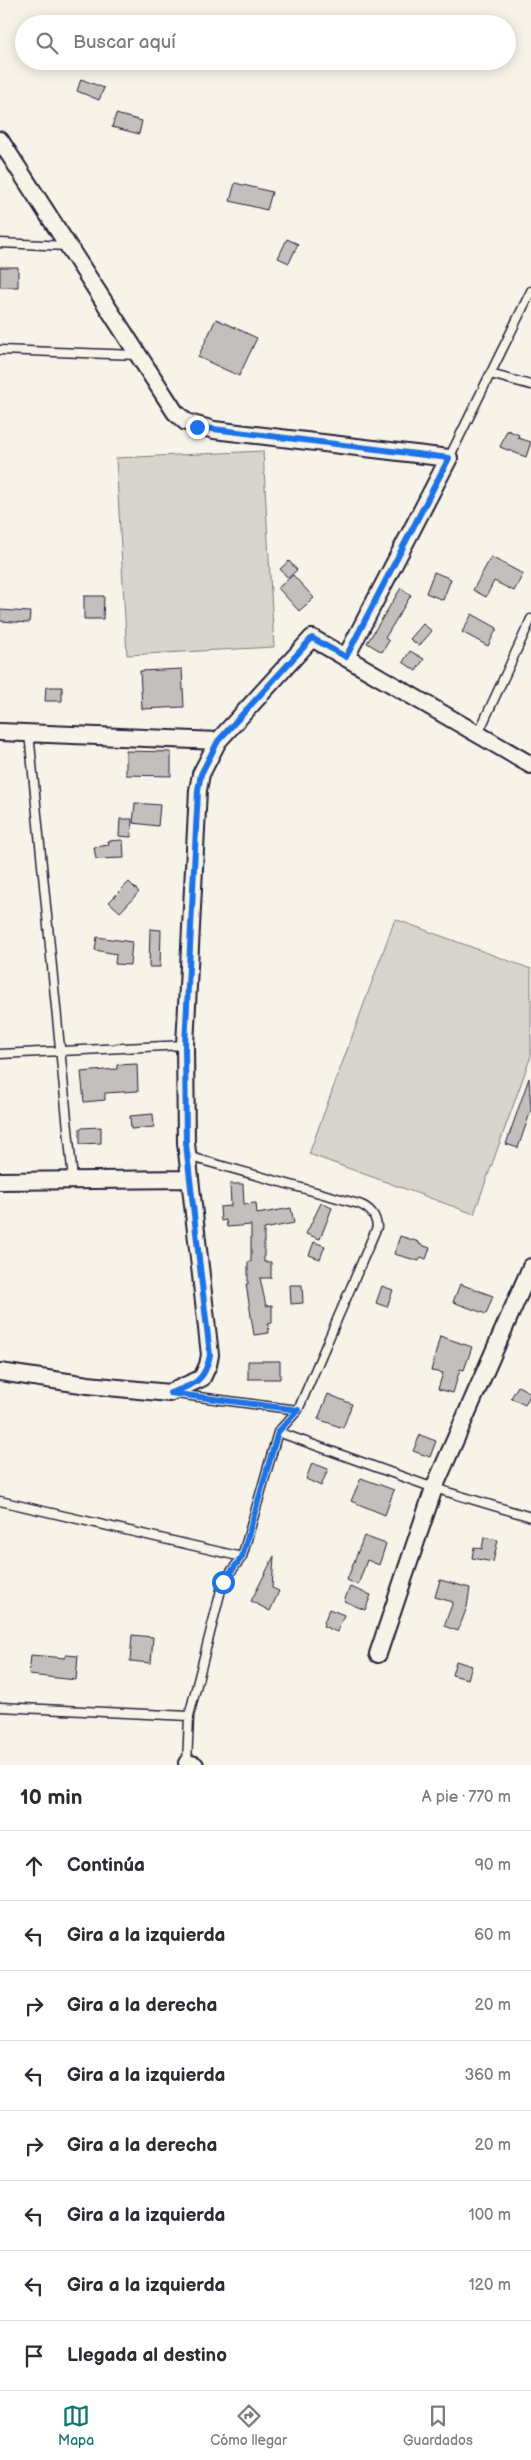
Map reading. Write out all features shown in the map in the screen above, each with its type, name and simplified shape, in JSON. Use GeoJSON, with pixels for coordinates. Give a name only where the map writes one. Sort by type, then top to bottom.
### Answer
{"type":"FeatureCollection","features":[{"type":"Feature","properties":{"kind":"street"},"geometry":{"type":"LineString","coordinates":[[2,148],[175,412],[186,422],[197,427],[449,458],[346,657]]}},
{"type":"Feature","properties":{"kind":"street"},"geometry":{"type":"LineString","coordinates":[[0,1372],[88,1385],[170,1393],[202,1378],[208,1365],[210,1355],[187,1156],[185,1045],[198,790],[201,774],[218,741],[312,638],[531,765]]}},
{"type":"Feature","properties":{"kind":"street"},"geometry":{"type":"LineString","coordinates":[[0,732],[218,741]]}},
{"type":"Feature","properties":{"kind":"street"},"geometry":{"type":"LineString","coordinates":[[0,1181],[189,1179]]}},
{"type":"Feature","properties":{"kind":"street"},"geometry":{"type":"LineString","coordinates":[[378,1654],[434,1488],[531,1267]]}},
{"type":"Feature","properties":{"kind":"lane"},"geometry":{"type":"LineString","coordinates":[[0,243],[67,246]]}},
{"type":"Feature","properties":{"kind":"lane"},"geometry":{"type":"LineString","coordinates":[[449,458],[531,291]]}},
{"type":"Feature","properties":{"kind":"lane"},"geometry":{"type":"LineString","coordinates":[[0,350],[137,355]]}},
{"type":"Feature","properties":{"kind":"lane"},"geometry":{"type":"LineString","coordinates":[[490,374],[531,385]]}},
{"type":"Feature","properties":{"kind":"lane"},"geometry":{"type":"LineString","coordinates":[[478,734],[531,619]]}},
{"type":"Feature","properties":{"kind":"lane"},"geometry":{"type":"LineString","coordinates":[[29,733],[73,1180]]}},
{"type":"Feature","properties":{"kind":"lane"},"geometry":{"type":"LineString","coordinates":[[0,1054],[185,1045]]}},
{"type":"Feature","properties":{"kind":"lane"},"geometry":{"type":"LineString","coordinates":[[187,1156],[359,1204],[367,1207],[375,1217],[377,1227],[298,1410],[278,1432],[242,1557],[223,1582],[189,1716],[189,1764]]}},
{"type":"Feature","properties":{"kind":"lane"},"geometry":{"type":"LineString","coordinates":[[170,1393],[298,1410]]}},
{"type":"Feature","properties":{"kind":"lane"},"geometry":{"type":"LineString","coordinates":[[278,1432],[434,1488],[531,1517]]}},
{"type":"Feature","properties":{"kind":"lane"},"geometry":{"type":"LineString","coordinates":[[0,1501],[242,1557]]}},
{"type":"Feature","properties":{"kind":"lane"},"geometry":{"type":"LineString","coordinates":[[0,1706],[189,1716]]}},
{"type":"Feature","properties":{"kind":"shaded area"},"geometry":{"type":"Polygon","coordinates":[[[263,451],[274,647],[127,655],[116,458],[263,451]]]}},
{"type":"Feature","properties":{"kind":"shaded area"},"geometry":{"type":"Polygon","coordinates":[[[395,919],[531,969],[531,1056],[474,1214],[309,1154],[395,919]]]}},
{"type":"Feature","properties":{"kind":"building"},"geometry":{"type":"Polygon","coordinates":[[[81,79],[104,88],[99,100],[77,91],[81,79]]]}},
{"type":"Feature","properties":{"kind":"building"},"geometry":{"type":"Polygon","coordinates":[[[116,114],[142,121],[139,134],[112,127],[116,114]]]}},
{"type":"Feature","properties":{"kind":"building"},"geometry":{"type":"Polygon","coordinates":[[[235,183],[272,192],[267,210],[230,201],[235,183]]]}},
{"type":"Feature","properties":{"kind":"building"},"geometry":{"type":"Polygon","coordinates":[[[287,239],[298,244],[289,263],[278,258],[287,239]]]}},
{"type":"Feature","properties":{"kind":"building"},"geometry":{"type":"Polygon","coordinates":[[[0,267],[18,267],[18,287],[0,287],[0,267]]]}},
{"type":"Feature","properties":{"kind":"building"},"geometry":{"type":"Polygon","coordinates":[[[216,319],[257,338],[239,376],[198,357],[216,319]]]}},
{"type":"Feature","properties":{"kind":"building"},"geometry":{"type":"Polygon","coordinates":[[[507,430],[519,435],[518,438],[531,442],[526,457],[500,447],[507,430]]]}},
{"type":"Feature","properties":{"kind":"building"},"geometry":{"type":"Polygon","coordinates":[[[491,557],[523,574],[514,591],[494,581],[486,597],[473,590],[491,557]]]}},
{"type":"Feature","properties":{"kind":"building"},"geometry":{"type":"Polygon","coordinates":[[[289,561],[297,570],[288,578],[280,569],[289,561]]]}},
{"type":"Feature","properties":{"kind":"building"},"geometry":{"type":"Polygon","coordinates":[[[434,572],[451,579],[443,600],[426,593],[434,572]]]}},
{"type":"Feature","properties":{"kind":"building"},"geometry":{"type":"Polygon","coordinates":[[[293,575],[314,598],[299,611],[278,588],[293,575]]]}},
{"type":"Feature","properties":{"kind":"building"},"geometry":{"type":"Polygon","coordinates":[[[401,588],[411,595],[385,638],[389,641],[382,652],[367,643],[401,588]]]}},
{"type":"Feature","properties":{"kind":"building"},"geometry":{"type":"Polygon","coordinates":[[[84,596],[104,596],[103,619],[84,619],[84,596]]]}},
{"type":"Feature","properties":{"kind":"building"},"geometry":{"type":"Polygon","coordinates":[[[0,610],[30,612],[29,623],[0,621],[0,610]]]}},
{"type":"Feature","properties":{"kind":"building"},"geometry":{"type":"Polygon","coordinates":[[[472,614],[497,628],[488,646],[462,632],[472,614]]]}},
{"type":"Feature","properties":{"kind":"building"},"geometry":{"type":"Polygon","coordinates":[[[423,624],[432,631],[419,646],[410,639],[423,624]]]}},
{"type":"Feature","properties":{"kind":"building"},"geometry":{"type":"Polygon","coordinates":[[[410,651],[424,659],[416,671],[403,662],[410,651]]]}},
{"type":"Feature","properties":{"kind":"building"},"geometry":{"type":"Polygon","coordinates":[[[182,669],[184,707],[142,709],[140,671],[182,669]]]}},
{"type":"Feature","properties":{"kind":"building"},"geometry":{"type":"Polygon","coordinates":[[[46,687],[62,687],[62,701],[45,701],[46,687]]]}},
{"type":"Feature","properties":{"kind":"building"},"geometry":{"type":"Polygon","coordinates":[[[126,751],[171,752],[171,776],[126,775],[126,751]]]}},
{"type":"Feature","properties":{"kind":"building"},"geometry":{"type":"Polygon","coordinates":[[[135,803],[160,805],[158,826],[133,823],[135,803]]]}},
{"type":"Feature","properties":{"kind":"building"},"geometry":{"type":"Polygon","coordinates":[[[120,819],[132,819],[131,837],[119,836],[120,819]]]}},
{"type":"Feature","properties":{"kind":"building"},"geometry":{"type":"Polygon","coordinates":[[[123,840],[124,858],[96,859],[94,847],[109,845],[108,841],[123,840]]]}},
{"type":"Feature","properties":{"kind":"building"},"geometry":{"type":"Polygon","coordinates":[[[129,882],[139,892],[120,912],[109,902],[129,882]]]}},
{"type":"Feature","properties":{"kind":"building"},"geometry":{"type":"Polygon","coordinates":[[[150,929],[161,930],[160,967],[149,967],[150,929]]]}},
{"type":"Feature","properties":{"kind":"building"},"geometry":{"type":"Polygon","coordinates":[[[97,937],[132,942],[130,965],[115,964],[116,954],[95,950],[97,937]]]}},
{"type":"Feature","properties":{"kind":"building"},"geometry":{"type":"Polygon","coordinates":[[[137,1064],[138,1091],[105,1093],[105,1100],[84,1102],[81,1072],[117,1069],[117,1065],[137,1064]]]}},
{"type":"Feature","properties":{"kind":"building"},"geometry":{"type":"Polygon","coordinates":[[[529,1078],[531,1110],[518,1148],[506,1144],[529,1078]]]}},
{"type":"Feature","properties":{"kind":"building"},"geometry":{"type":"Polygon","coordinates":[[[153,1114],[154,1127],[131,1129],[130,1116],[153,1114]]]}},
{"type":"Feature","properties":{"kind":"building"},"geometry":{"type":"Polygon","coordinates":[[[101,1127],[101,1143],[80,1144],[80,1128],[101,1127]]]}},
{"type":"Feature","properties":{"kind":"building"},"geometry":{"type":"Polygon","coordinates":[[[230,1184],[243,1184],[244,1204],[256,1203],[257,1214],[291,1208],[294,1223],[264,1229],[264,1262],[271,1262],[271,1278],[260,1278],[266,1306],[272,1305],[272,1323],[268,1324],[269,1333],[254,1335],[246,1284],[248,1284],[248,1262],[251,1262],[251,1225],[227,1227],[226,1220],[221,1221],[220,1207],[231,1206],[230,1184]]]}},
{"type":"Feature","properties":{"kind":"building"},"geometry":{"type":"Polygon","coordinates":[[[321,1203],[332,1208],[320,1239],[306,1234],[321,1203]]]}},
{"type":"Feature","properties":{"kind":"building"},"geometry":{"type":"Polygon","coordinates":[[[400,1236],[430,1248],[426,1259],[421,1257],[419,1261],[394,1254],[400,1236]]]}},
{"type":"Feature","properties":{"kind":"building"},"geometry":{"type":"Polygon","coordinates":[[[314,1242],[325,1246],[320,1259],[309,1255],[314,1242]]]}},
{"type":"Feature","properties":{"kind":"building"},"geometry":{"type":"Polygon","coordinates":[[[460,1284],[493,1296],[486,1314],[453,1302],[460,1284]]]}},
{"type":"Feature","properties":{"kind":"building"},"geometry":{"type":"Polygon","coordinates":[[[290,1285],[302,1285],[303,1303],[291,1304],[290,1285]]]}},
{"type":"Feature","properties":{"kind":"building"},"geometry":{"type":"Polygon","coordinates":[[[382,1286],[393,1290],[387,1307],[376,1303],[382,1286]]]}},
{"type":"Feature","properties":{"kind":"building"},"geometry":{"type":"Polygon","coordinates":[[[440,1336],[472,1347],[464,1370],[460,1369],[453,1393],[438,1389],[443,1373],[431,1371],[440,1336]]]}},
{"type":"Feature","properties":{"kind":"building"},"geometry":{"type":"Polygon","coordinates":[[[248,1361],[280,1361],[280,1379],[248,1379],[248,1361]]]}},
{"type":"Feature","properties":{"kind":"building"},"geometry":{"type":"Polygon","coordinates":[[[518,1386],[531,1393],[525,1405],[511,1398],[518,1386]]]}},
{"type":"Feature","properties":{"kind":"building"},"geometry":{"type":"Polygon","coordinates":[[[328,1394],[352,1404],[343,1428],[318,1419],[328,1394]]]}},
{"type":"Feature","properties":{"kind":"building"},"geometry":{"type":"Polygon","coordinates":[[[420,1435],[436,1441],[430,1457],[413,1451],[420,1435]]]}},
{"type":"Feature","properties":{"kind":"building"},"geometry":{"type":"Polygon","coordinates":[[[312,1463],[328,1469],[321,1486],[306,1479],[312,1463]]]}},
{"type":"Feature","properties":{"kind":"building"},"geometry":{"type":"Polygon","coordinates":[[[361,1478],[394,1490],[385,1515],[351,1501],[361,1478]]]}},
{"type":"Feature","properties":{"kind":"building"},"geometry":{"type":"Polygon","coordinates":[[[364,1536],[386,1544],[379,1565],[367,1560],[358,1585],[347,1580],[364,1536]]]}},
{"type":"Feature","properties":{"kind":"building"},"geometry":{"type":"Polygon","coordinates":[[[484,1537],[498,1540],[493,1562],[472,1558],[474,1547],[482,1549],[484,1537]]]}},
{"type":"Feature","properties":{"kind":"building"},"geometry":{"type":"Polygon","coordinates":[[[274,1556],[272,1588],[279,1591],[270,1611],[251,1601],[274,1556]]]}},
{"type":"Feature","properties":{"kind":"building"},"geometry":{"type":"Polygon","coordinates":[[[440,1580],[470,1588],[467,1607],[458,1631],[444,1626],[453,1602],[435,1597],[440,1580]]]}},
{"type":"Feature","properties":{"kind":"building"},"geometry":{"type":"Polygon","coordinates":[[[350,1587],[371,1595],[365,1610],[344,1601],[350,1587]]]}},
{"type":"Feature","properties":{"kind":"building"},"geometry":{"type":"Polygon","coordinates":[[[329,1609],[344,1615],[337,1632],[323,1626],[329,1609]]]}},
{"type":"Feature","properties":{"kind":"building"},"geometry":{"type":"Polygon","coordinates":[[[132,1635],[153,1637],[151,1663],[130,1661],[132,1635]]]}},
{"type":"Feature","properties":{"kind":"building"},"geometry":{"type":"Polygon","coordinates":[[[31,1655],[65,1658],[66,1655],[78,1656],[76,1680],[29,1675],[31,1655]]]}},
{"type":"Feature","properties":{"kind":"building"},"geometry":{"type":"Polygon","coordinates":[[[456,1661],[472,1666],[468,1679],[452,1675],[456,1661]]]}},
{"type":"Feature","properties":{"kind":"route"},"geometry":{"type":"LineString","coordinates":[[197,427],[449,458],[346,657],[312,638],[218,741],[208,757],[201,774],[198,790],[185,1045],[186,1144],[210,1355],[202,1378],[189,1386],[170,1393],[298,1410],[278,1432],[242,1557],[223,1582]]}}]}
